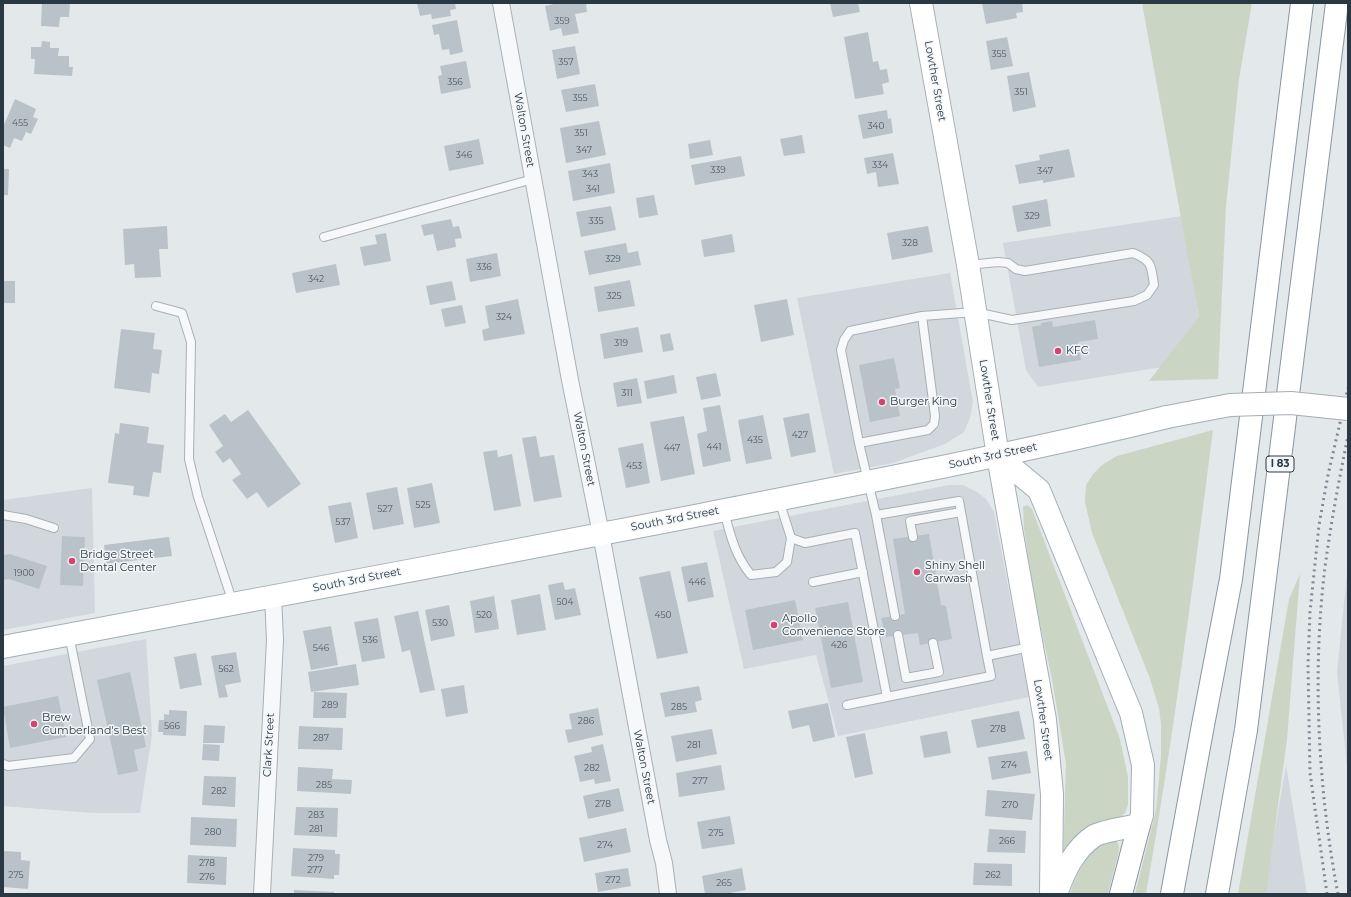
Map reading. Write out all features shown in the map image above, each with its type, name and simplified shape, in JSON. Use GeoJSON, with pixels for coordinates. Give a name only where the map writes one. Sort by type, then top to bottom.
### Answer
{"type":"FeatureCollection","features":[{"type":"Feature","properties":{"kind":"main road","name":"Lowther Street"},"geometry":{"type":"LineString","coordinates":[[922,3],[968,265],[998,456],[1045,720],[1052,794],[1051,894]]}},
{"type":"Feature","properties":{"kind":"main road"},"geometry":{"type":"LineString","coordinates":[[1172,894],[1231,579],[1302,3]]}},
{"type":"Feature","properties":{"kind":"main road","name":"I 83"},"geometry":{"type":"LineString","coordinates":[[1217,894],[1246,730],[1337,3]]}},
{"type":"Feature","properties":{"kind":"main road","name":"South 3rd Street"},"geometry":{"type":"LineString","coordinates":[[3,647],[601,534],[998,456],[1167,417],[1230,405],[1290,402],[1348,408]]}},
{"type":"Feature","properties":{"kind":"main road"},"geometry":{"type":"LineString","coordinates":[[998,456],[1039,490],[1130,713],[1143,765],[1142,815],[1121,894]]}},
{"type":"Feature","properties":{"kind":"main road"},"geometry":{"type":"LineString","coordinates":[[1056,894],[1063,874],[1076,853],[1095,835],[1139,824]]}},
{"type":"Feature","properties":{"kind":"street","name":"Walton Street"},"geometry":{"type":"LineString","coordinates":[[501,3],[570,380],[601,534],[646,781],[664,863],[668,894]]}},
{"type":"Feature","properties":{"kind":"street","name":"Clark Street"},"geometry":{"type":"LineString","coordinates":[[262,894],[275,640],[273,596]]}},
{"type":"Feature","properties":{"kind":"lane"},"geometry":{"type":"LineString","coordinates":[[324,237],[444,205],[485,191],[533,179]]}},
{"type":"Feature","properties":{"kind":"lane"},"geometry":{"type":"LineString","coordinates":[[895,616],[876,516],[859,443],[841,350],[844,340],[850,331],[922,316],[975,312],[1012,320],[1134,301],[1147,295],[1154,285],[1150,264],[1143,257],[1133,253],[1025,271],[1016,269],[1008,263],[998,262],[968,265]]}},
{"type":"Feature","properties":{"kind":"lane"},"geometry":{"type":"LineString","coordinates":[[156,306],[182,313],[190,342],[189,459],[198,498],[233,604]]}},
{"type":"Feature","properties":{"kind":"lane"},"geometry":{"type":"LineString","coordinates":[[859,443],[928,430],[934,424],[935,416],[922,316]]}},
{"type":"Feature","properties":{"kind":"lane"},"geometry":{"type":"LineString","coordinates":[[724,510],[732,542],[742,564],[751,575],[776,572],[787,562],[791,538],[779,499]]}},
{"type":"Feature","properties":{"kind":"lane"},"geometry":{"type":"LineString","coordinates":[[847,705],[991,676],[959,501],[876,516]]}},
{"type":"Feature","properties":{"kind":"lane"},"geometry":{"type":"LineString","coordinates":[[913,536],[910,521],[961,512]]}},
{"type":"Feature","properties":{"kind":"lane"},"geometry":{"type":"LineString","coordinates":[[3,515],[26,519],[54,528]]}},
{"type":"Feature","properties":{"kind":"lane"},"geometry":{"type":"LineString","coordinates":[[791,538],[805,543],[855,533],[887,697]]}},
{"type":"Feature","properties":{"kind":"lane"},"geometry":{"type":"LineString","coordinates":[[814,582],[863,572]]}},
{"type":"Feature","properties":{"kind":"lane"},"geometry":{"type":"LineString","coordinates":[[3,764],[8,766],[74,758],[90,739],[69,635]]}},
{"type":"Feature","properties":{"kind":"lane"},"geometry":{"type":"LineString","coordinates":[[898,635],[906,678],[939,672],[933,643]]}},
{"type":"Feature","properties":{"kind":"lane"},"geometry":{"type":"LineString","coordinates":[[987,656],[1031,647]]}},
{"type":"Feature","properties":{"kind":"shaded area"},"geometry":{"type":"Polygon","coordinates":[[[1182,216],[1206,360],[1038,387],[1026,370],[1003,243],[1182,216]]]}},
{"type":"Feature","properties":{"kind":"shaded area"},"geometry":{"type":"Polygon","coordinates":[[[950,273],[973,402],[970,418],[964,432],[945,444],[893,463],[834,474],[797,298],[950,273]]]}},
{"type":"Feature","properties":{"kind":"shaded area"},"geometry":{"type":"Polygon","coordinates":[[[949,485],[963,485],[977,492],[986,499],[994,512],[1029,697],[838,736],[816,655],[744,669],[713,531],[949,485]]]}},
{"type":"Feature","properties":{"kind":"shaded area"},"geometry":{"type":"Polygon","coordinates":[[[92,488],[95,613],[3,630],[3,500],[92,488]]]}},
{"type":"Feature","properties":{"kind":"shaded area"},"geometry":{"type":"Polygon","coordinates":[[[1348,564],[1348,776],[1337,672],[1348,564]]]}},
{"type":"Feature","properties":{"kind":"shaded area"},"geometry":{"type":"Polygon","coordinates":[[[146,639],[152,735],[140,813],[92,813],[3,806],[3,666],[146,639]]]}},
{"type":"Feature","properties":{"kind":"shaded area"},"geometry":{"type":"Polygon","coordinates":[[[1286,765],[1307,894],[1264,894],[1286,765]]]}},
{"type":"Feature","properties":{"kind":"green space"},"geometry":{"type":"Polygon","coordinates":[[[1142,3],[1252,3],[1239,79],[1226,206],[1218,379],[1149,381],[1199,317],[1142,3]]]}},
{"type":"Feature","properties":{"kind":"green space"},"geometry":{"type":"Polygon","coordinates":[[[1213,430],[1182,662],[1156,836],[1146,894],[1135,894],[1156,810],[1161,756],[1161,724],[1159,708],[1149,676],[1092,533],[1085,502],[1086,485],[1093,474],[1102,465],[1117,456],[1213,430]]]}},
{"type":"Feature","properties":{"kind":"green space"},"geometry":{"type":"Polygon","coordinates":[[[1027,505],[1032,509],[1120,739],[1128,777],[1128,805],[1125,813],[1063,860],[1066,764],[1052,679],[1035,601],[1024,529],[1023,507],[1027,505]]]}},
{"type":"Feature","properties":{"kind":"green space"},"geometry":{"type":"Polygon","coordinates":[[[1300,574],[1287,739],[1266,894],[1238,894],[1289,599],[1300,574]]]}},
{"type":"Feature","properties":{"kind":"green space"},"geometry":{"type":"Polygon","coordinates":[[[1116,840],[1119,846],[1118,855],[1108,894],[1070,894],[1078,874],[1086,860],[1096,848],[1106,842],[1116,840]]]}},
{"type":"Feature","properties":{"kind":"building"},"geometry":{"type":"Polygon","coordinates":[[[42,3],[70,3],[69,17],[60,17],[59,27],[41,26],[42,3]]]}},
{"type":"Feature","properties":{"kind":"building"},"geometry":{"type":"Polygon","coordinates":[[[417,3],[455,3],[456,9],[450,10],[451,16],[432,19],[431,14],[420,16],[417,3]]]}},
{"type":"Feature","properties":{"kind":"building"},"geometry":{"type":"Polygon","coordinates":[[[558,3],[586,3],[587,12],[575,14],[579,33],[563,36],[561,28],[550,31],[545,6],[558,3]]]}},
{"type":"Feature","properties":{"kind":"building"},"geometry":{"type":"Polygon","coordinates":[[[830,3],[858,3],[860,12],[833,17],[830,3]]]}},
{"type":"Feature","properties":{"kind":"building"},"geometry":{"type":"Polygon","coordinates":[[[982,3],[1022,3],[1023,12],[1016,13],[1017,18],[986,24],[982,3]]]}},
{"type":"Feature","properties":{"kind":"building"},"geometry":{"type":"Polygon","coordinates":[[[457,20],[463,52],[450,55],[449,49],[442,50],[439,34],[434,35],[432,25],[457,20]]]}},
{"type":"Feature","properties":{"kind":"building"},"geometry":{"type":"Polygon","coordinates":[[[868,32],[873,62],[878,61],[880,70],[887,69],[889,82],[882,84],[884,94],[855,99],[844,37],[868,32]]]}},
{"type":"Feature","properties":{"kind":"building"},"geometry":{"type":"Polygon","coordinates":[[[1007,37],[1013,66],[991,70],[986,41],[1007,37]]]}},
{"type":"Feature","properties":{"kind":"building"},"geometry":{"type":"Polygon","coordinates":[[[42,41],[50,42],[50,48],[59,48],[58,56],[69,56],[69,67],[73,67],[72,76],[34,74],[35,59],[31,59],[31,47],[41,47],[42,41]]]}},
{"type":"Feature","properties":{"kind":"building"},"geometry":{"type":"Polygon","coordinates":[[[575,46],[580,74],[557,79],[552,50],[575,46]]]}},
{"type":"Feature","properties":{"kind":"building"},"geometry":{"type":"Polygon","coordinates":[[[466,61],[471,88],[441,94],[438,76],[442,75],[440,66],[466,61]]]}},
{"type":"Feature","properties":{"kind":"building"},"geometry":{"type":"Polygon","coordinates":[[[1029,72],[1036,107],[1013,112],[1007,76],[1029,72]]]}},
{"type":"Feature","properties":{"kind":"building"},"geometry":{"type":"Polygon","coordinates":[[[595,84],[599,106],[566,112],[561,90],[595,84]]]}},
{"type":"Feature","properties":{"kind":"building"},"geometry":{"type":"Polygon","coordinates":[[[15,99],[36,109],[33,117],[38,119],[31,134],[26,132],[22,141],[14,138],[10,148],[3,145],[3,127],[15,99]]]}},
{"type":"Feature","properties":{"kind":"building"},"geometry":{"type":"Polygon","coordinates":[[[887,110],[888,119],[891,118],[893,133],[863,139],[858,115],[887,110]]]}},
{"type":"Feature","properties":{"kind":"building"},"geometry":{"type":"Polygon","coordinates":[[[599,121],[606,155],[566,163],[560,128],[599,121]]]}},
{"type":"Feature","properties":{"kind":"building"},"geometry":{"type":"Polygon","coordinates":[[[802,135],[805,153],[784,156],[780,139],[802,135]]]}},
{"type":"Feature","properties":{"kind":"building"},"geometry":{"type":"Polygon","coordinates":[[[479,139],[484,164],[449,171],[444,146],[479,139]]]}},
{"type":"Feature","properties":{"kind":"building"},"geometry":{"type":"Polygon","coordinates":[[[710,140],[713,155],[690,159],[688,144],[710,140]]]}},
{"type":"Feature","properties":{"kind":"building"},"geometry":{"type":"Polygon","coordinates":[[[1069,149],[1075,177],[1043,183],[1043,180],[1019,184],[1015,165],[1040,160],[1039,155],[1069,149]]]}},
{"type":"Feature","properties":{"kind":"building"},"geometry":{"type":"Polygon","coordinates":[[[893,153],[899,184],[878,187],[876,172],[867,174],[864,158],[893,153]]]}},
{"type":"Feature","properties":{"kind":"building"},"geometry":{"type":"Polygon","coordinates":[[[741,156],[745,176],[695,185],[691,165],[741,156]]]}},
{"type":"Feature","properties":{"kind":"building"},"geometry":{"type":"Polygon","coordinates":[[[610,163],[615,193],[573,201],[568,171],[610,163]]]}},
{"type":"Feature","properties":{"kind":"building"},"geometry":{"type":"Polygon","coordinates":[[[3,169],[9,169],[8,195],[3,195],[3,169]]]}},
{"type":"Feature","properties":{"kind":"building"},"geometry":{"type":"Polygon","coordinates":[[[654,195],[658,215],[639,218],[636,198],[654,195]]]}},
{"type":"Feature","properties":{"kind":"building"},"geometry":{"type":"Polygon","coordinates":[[[1047,199],[1051,226],[1017,232],[1012,206],[1047,199]]]}},
{"type":"Feature","properties":{"kind":"building"},"geometry":{"type":"Polygon","coordinates":[[[611,206],[616,230],[581,237],[576,212],[611,206]]]}},
{"type":"Feature","properties":{"kind":"building"},"geometry":{"type":"Polygon","coordinates":[[[451,219],[453,227],[459,226],[462,238],[455,239],[456,247],[437,251],[433,234],[424,236],[421,225],[451,219]]]}},
{"type":"Feature","properties":{"kind":"building"},"geometry":{"type":"Polygon","coordinates":[[[167,226],[168,249],[159,249],[161,277],[135,278],[134,264],[125,265],[123,229],[167,226]]]}},
{"type":"Feature","properties":{"kind":"building"},"geometry":{"type":"Polygon","coordinates":[[[928,226],[933,252],[892,260],[887,233],[928,226]]]}},
{"type":"Feature","properties":{"kind":"building"},"geometry":{"type":"Polygon","coordinates":[[[386,233],[391,261],[364,266],[360,247],[377,244],[375,235],[386,233]]]}},
{"type":"Feature","properties":{"kind":"building"},"geometry":{"type":"Polygon","coordinates":[[[732,234],[735,252],[704,257],[701,240],[732,234]]]}},
{"type":"Feature","properties":{"kind":"building"},"geometry":{"type":"Polygon","coordinates":[[[626,243],[628,253],[638,251],[641,265],[589,275],[584,251],[626,243]]]}},
{"type":"Feature","properties":{"kind":"building"},"geometry":{"type":"Polygon","coordinates":[[[497,253],[501,276],[470,282],[466,259],[497,253]]]}},
{"type":"Feature","properties":{"kind":"building"},"geometry":{"type":"Polygon","coordinates":[[[336,264],[340,285],[296,293],[292,273],[336,264]]]}},
{"type":"Feature","properties":{"kind":"building"},"geometry":{"type":"Polygon","coordinates":[[[630,280],[635,306],[598,312],[594,287],[630,280]]]}},
{"type":"Feature","properties":{"kind":"building"},"geometry":{"type":"Polygon","coordinates":[[[3,281],[15,281],[15,303],[3,303],[3,281]]]}},
{"type":"Feature","properties":{"kind":"building"},"geometry":{"type":"Polygon","coordinates":[[[452,281],[456,300],[430,305],[426,286],[452,281]]]}},
{"type":"Feature","properties":{"kind":"building"},"geometry":{"type":"Polygon","coordinates":[[[518,299],[525,334],[484,341],[482,330],[489,328],[485,306],[518,299]]]}},
{"type":"Feature","properties":{"kind":"building"},"geometry":{"type":"Polygon","coordinates":[[[787,299],[794,335],[761,342],[754,305],[787,299]]]}},
{"type":"Feature","properties":{"kind":"building"},"geometry":{"type":"Polygon","coordinates":[[[462,305],[466,323],[445,327],[441,309],[462,305]]]}},
{"type":"Feature","properties":{"kind":"building","name":"KFC"},"geometry":{"type":"Polygon","coordinates":[[[1095,320],[1098,339],[1078,342],[1081,360],[1039,367],[1032,327],[1041,325],[1041,323],[1052,321],[1053,327],[1095,320]]]}},
{"type":"Feature","properties":{"kind":"building"},"geometry":{"type":"Polygon","coordinates":[[[638,327],[643,352],[604,359],[600,334],[638,327]]]}},
{"type":"Feature","properties":{"kind":"building"},"geometry":{"type":"Polygon","coordinates":[[[121,329],[155,333],[153,349],[162,350],[159,374],[152,373],[150,393],[114,388],[121,329]]]}},
{"type":"Feature","properties":{"kind":"building"},"geometry":{"type":"Polygon","coordinates":[[[670,333],[674,350],[663,352],[660,335],[670,333]]]}},
{"type":"Feature","properties":{"kind":"building","name":"Burger King"},"geometry":{"type":"Polygon","coordinates":[[[894,358],[900,388],[895,389],[900,416],[870,422],[859,365],[894,358]]]}},
{"type":"Feature","properties":{"kind":"building"},"geometry":{"type":"Polygon","coordinates":[[[716,373],[721,396],[701,400],[696,377],[716,373]]]}},
{"type":"Feature","properties":{"kind":"building"},"geometry":{"type":"Polygon","coordinates":[[[674,375],[677,393],[647,399],[644,381],[674,375]]]}},
{"type":"Feature","properties":{"kind":"building"},"geometry":{"type":"Polygon","coordinates":[[[637,378],[642,403],[617,407],[613,383],[637,378]]]}},
{"type":"Feature","properties":{"kind":"building"},"geometry":{"type":"Polygon","coordinates":[[[720,405],[731,461],[703,467],[697,434],[707,431],[703,408],[720,405]]]}},
{"type":"Feature","properties":{"kind":"building"},"geometry":{"type":"Polygon","coordinates":[[[248,410],[301,484],[268,508],[257,492],[247,499],[232,480],[241,474],[230,458],[223,463],[215,452],[223,446],[209,425],[225,414],[231,422],[248,410]]]}},
{"type":"Feature","properties":{"kind":"building"},"geometry":{"type":"Polygon","coordinates":[[[809,413],[816,452],[791,457],[783,418],[809,413]]]}},
{"type":"Feature","properties":{"kind":"building"},"geometry":{"type":"Polygon","coordinates":[[[763,415],[772,459],[746,464],[738,420],[763,415]]]}},
{"type":"Feature","properties":{"kind":"building"},"geometry":{"type":"Polygon","coordinates":[[[684,416],[695,474],[661,481],[650,422],[684,416]]]}},
{"type":"Feature","properties":{"kind":"building"},"geometry":{"type":"Polygon","coordinates":[[[120,423],[149,427],[147,443],[164,445],[161,473],[153,472],[149,497],[133,495],[134,486],[108,483],[115,433],[119,434],[120,423]]]}},
{"type":"Feature","properties":{"kind":"building"},"geometry":{"type":"Polygon","coordinates":[[[536,436],[540,457],[554,455],[562,497],[534,502],[522,438],[536,436]]]}},
{"type":"Feature","properties":{"kind":"building"},"geometry":{"type":"Polygon","coordinates":[[[643,443],[650,483],[626,488],[618,448],[643,443]]]}},
{"type":"Feature","properties":{"kind":"building"},"geometry":{"type":"Polygon","coordinates":[[[497,450],[498,457],[512,454],[521,506],[494,511],[483,452],[497,450]]]}},
{"type":"Feature","properties":{"kind":"building"},"geometry":{"type":"Polygon","coordinates":[[[432,483],[440,523],[414,528],[407,488],[432,483]]]}},
{"type":"Feature","properties":{"kind":"building"},"geometry":{"type":"Polygon","coordinates":[[[397,487],[404,524],[373,530],[366,493],[397,487]]]}},
{"type":"Feature","properties":{"kind":"building"},"geometry":{"type":"Polygon","coordinates":[[[351,502],[358,538],[335,543],[328,506],[351,502]]]}},
{"type":"Feature","properties":{"kind":"building","name":"Shiny Shell Carwash"},"geometry":{"type":"Polygon","coordinates":[[[929,534],[941,605],[946,606],[952,639],[920,645],[918,633],[886,637],[881,618],[905,614],[893,539],[929,534]]]}},
{"type":"Feature","properties":{"kind":"building","name":"Bridge Street Dental Center"},"geometry":{"type":"Polygon","coordinates":[[[62,536],[85,537],[83,586],[60,585],[62,536]]]}},
{"type":"Feature","properties":{"kind":"building"},"geometry":{"type":"Polygon","coordinates":[[[169,537],[172,556],[106,564],[104,545],[169,537]]]}},
{"type":"Feature","properties":{"kind":"building"},"geometry":{"type":"Polygon","coordinates":[[[10,554],[47,566],[39,589],[9,579],[3,580],[3,555],[10,554]]]}},
{"type":"Feature","properties":{"kind":"building"},"geometry":{"type":"Polygon","coordinates":[[[707,562],[714,597],[688,602],[681,567],[707,562]]]}},
{"type":"Feature","properties":{"kind":"building"},"geometry":{"type":"Polygon","coordinates":[[[670,571],[688,653],[657,659],[639,577],[670,571]]]}},
{"type":"Feature","properties":{"kind":"building"},"geometry":{"type":"Polygon","coordinates":[[[563,582],[565,590],[575,588],[581,615],[555,620],[548,585],[563,582]]]}},
{"type":"Feature","properties":{"kind":"building"},"geometry":{"type":"Polygon","coordinates":[[[540,594],[546,630],[517,635],[511,600],[540,594]]]}},
{"type":"Feature","properties":{"kind":"building"},"geometry":{"type":"Polygon","coordinates":[[[494,596],[499,629],[475,633],[470,601],[494,596]]]}},
{"type":"Feature","properties":{"kind":"building","name":"Apollo Convenience Store"},"geometry":{"type":"Polygon","coordinates":[[[795,600],[803,640],[753,650],[745,610],[795,600]]]}},
{"type":"Feature","properties":{"kind":"building"},"geometry":{"type":"Polygon","coordinates":[[[848,602],[863,682],[831,688],[815,608],[848,602]]]}},
{"type":"Feature","properties":{"kind":"building"},"geometry":{"type":"Polygon","coordinates":[[[449,605],[455,636],[431,641],[425,610],[449,605]]]}},
{"type":"Feature","properties":{"kind":"building"},"geometry":{"type":"Polygon","coordinates":[[[418,611],[435,690],[420,693],[410,650],[402,652],[394,616],[418,611]]]}},
{"type":"Feature","properties":{"kind":"building"},"geometry":{"type":"Polygon","coordinates":[[[378,618],[385,658],[362,662],[354,622],[378,618]]]}},
{"type":"Feature","properties":{"kind":"building"},"geometry":{"type":"Polygon","coordinates":[[[331,626],[338,665],[311,670],[303,631],[331,626]]]}},
{"type":"Feature","properties":{"kind":"building"},"geometry":{"type":"Polygon","coordinates":[[[236,652],[241,682],[225,685],[228,697],[219,698],[211,656],[236,652]]]}},
{"type":"Feature","properties":{"kind":"building"},"geometry":{"type":"Polygon","coordinates":[[[196,653],[202,685],[180,689],[174,657],[196,653]]]}},
{"type":"Feature","properties":{"kind":"building"},"geometry":{"type":"Polygon","coordinates":[[[356,664],[359,685],[311,692],[308,672],[356,664]]]}},
{"type":"Feature","properties":{"kind":"building"},"geometry":{"type":"Polygon","coordinates":[[[130,672],[146,747],[134,750],[138,771],[118,775],[97,680],[130,672]]]}},
{"type":"Feature","properties":{"kind":"building"},"geometry":{"type":"Polygon","coordinates":[[[464,685],[468,713],[446,717],[441,689],[464,685]]]}},
{"type":"Feature","properties":{"kind":"building"},"geometry":{"type":"Polygon","coordinates":[[[699,686],[702,700],[695,702],[697,712],[665,717],[660,693],[699,686]]]}},
{"type":"Feature","properties":{"kind":"building"},"geometry":{"type":"Polygon","coordinates":[[[314,692],[347,693],[346,718],[313,718],[314,692]]]}},
{"type":"Feature","properties":{"kind":"building","name":"Brew Cumberland's Best"},"geometry":{"type":"Polygon","coordinates":[[[58,696],[66,737],[10,748],[3,707],[58,696]]]}},
{"type":"Feature","properties":{"kind":"building"},"geometry":{"type":"Polygon","coordinates":[[[828,703],[835,737],[813,742],[809,725],[792,729],[788,711],[828,703]]]}},
{"type":"Feature","properties":{"kind":"building"},"geometry":{"type":"Polygon","coordinates":[[[598,708],[603,735],[568,743],[565,730],[572,729],[569,714],[598,708]]]}},
{"type":"Feature","properties":{"kind":"building"},"geometry":{"type":"Polygon","coordinates":[[[169,710],[187,711],[186,736],[163,735],[163,732],[158,732],[159,720],[164,720],[164,714],[169,715],[169,710]]]}},
{"type":"Feature","properties":{"kind":"building"},"geometry":{"type":"Polygon","coordinates":[[[1019,711],[1025,739],[977,748],[971,720],[1019,711]]]}},
{"type":"Feature","properties":{"kind":"building"},"geometry":{"type":"Polygon","coordinates":[[[204,725],[225,726],[224,743],[203,743],[204,725]]]}},
{"type":"Feature","properties":{"kind":"building"},"geometry":{"type":"Polygon","coordinates":[[[299,726],[343,728],[342,750],[298,749],[299,726]]]}},
{"type":"Feature","properties":{"kind":"building"},"geometry":{"type":"Polygon","coordinates":[[[712,729],[717,754],[676,762],[671,736],[712,729]]]}},
{"type":"Feature","properties":{"kind":"building"},"geometry":{"type":"Polygon","coordinates":[[[947,731],[951,753],[924,758],[920,736],[947,731]]]}},
{"type":"Feature","properties":{"kind":"building"},"geometry":{"type":"Polygon","coordinates":[[[865,733],[873,774],[855,778],[846,737],[865,733]]]}},
{"type":"Feature","properties":{"kind":"building"},"geometry":{"type":"Polygon","coordinates":[[[203,744],[220,745],[219,761],[202,760],[203,744]]]}},
{"type":"Feature","properties":{"kind":"building"},"geometry":{"type":"Polygon","coordinates":[[[603,744],[611,781],[595,784],[594,779],[580,782],[574,756],[592,752],[591,747],[603,744]]]}},
{"type":"Feature","properties":{"kind":"building"},"geometry":{"type":"Polygon","coordinates":[[[1027,751],[1031,773],[992,780],[988,757],[1027,751]]]}},
{"type":"Feature","properties":{"kind":"building"},"geometry":{"type":"Polygon","coordinates":[[[721,765],[725,790],[679,797],[676,773],[721,765]]]}},
{"type":"Feature","properties":{"kind":"building"},"geometry":{"type":"Polygon","coordinates":[[[298,767],[333,769],[332,779],[352,780],[351,794],[297,791],[298,767]]]}},
{"type":"Feature","properties":{"kind":"building"},"geometry":{"type":"Polygon","coordinates":[[[204,776],[236,777],[235,807],[202,805],[204,776]]]}},
{"type":"Feature","properties":{"kind":"building"},"geometry":{"type":"Polygon","coordinates":[[[619,788],[624,811],[588,819],[583,796],[619,788]]]}},
{"type":"Feature","properties":{"kind":"building"},"geometry":{"type":"Polygon","coordinates":[[[987,790],[1035,794],[1032,820],[985,816],[987,790]]]}},
{"type":"Feature","properties":{"kind":"building"},"geometry":{"type":"Polygon","coordinates":[[[296,807],[338,808],[337,837],[294,835],[296,807]]]}},
{"type":"Feature","properties":{"kind":"building"},"geometry":{"type":"Polygon","coordinates":[[[730,816],[735,844],[702,849],[697,822],[730,816]]]}},
{"type":"Feature","properties":{"kind":"building"},"geometry":{"type":"Polygon","coordinates":[[[191,817],[237,819],[236,847],[190,845],[191,817]]]}},
{"type":"Feature","properties":{"kind":"building"},"geometry":{"type":"Polygon","coordinates":[[[626,828],[631,852],[584,862],[579,838],[626,828]]]}},
{"type":"Feature","properties":{"kind":"building"},"geometry":{"type":"Polygon","coordinates":[[[989,829],[1026,831],[1025,853],[987,852],[989,829]]]}},
{"type":"Feature","properties":{"kind":"building"},"geometry":{"type":"Polygon","coordinates":[[[293,848],[335,850],[335,854],[340,854],[339,875],[334,875],[334,879],[291,876],[293,848]]]}},
{"type":"Feature","properties":{"kind":"building"},"geometry":{"type":"Polygon","coordinates":[[[4,851],[21,852],[21,860],[30,861],[28,889],[3,887],[4,851]]]}},
{"type":"Feature","properties":{"kind":"building"},"geometry":{"type":"Polygon","coordinates":[[[188,855],[227,857],[226,885],[187,883],[188,855]]]}},
{"type":"Feature","properties":{"kind":"building"},"geometry":{"type":"Polygon","coordinates":[[[974,863],[1012,864],[1012,886],[973,885],[974,863]]]}},
{"type":"Feature","properties":{"kind":"building"},"geometry":{"type":"Polygon","coordinates":[[[628,868],[631,886],[598,892],[595,873],[628,868]]]}},
{"type":"Feature","properties":{"kind":"building"},"geometry":{"type":"Polygon","coordinates":[[[742,868],[746,890],[724,894],[705,894],[702,876],[742,868]]]}},
{"type":"Feature","properties":{"kind":"building"},"geometry":{"type":"Polygon","coordinates":[[[294,890],[334,892],[334,894],[294,894],[294,890]]]}},
{"type":"Feature","properties":{"kind":"railway"},"geometry":{"type":"LineString","coordinates":[[1327,894],[1310,773],[1308,665],[1310,612],[1319,525],[1328,475],[1348,388]]}},
{"type":"Feature","properties":{"kind":"railway"},"geometry":{"type":"LineString","coordinates":[[1338,894],[1326,814],[1319,731],[1318,689],[1321,607],[1325,567],[1335,501],[1348,436]]}},
{"type":"Feature","properties":{"kind":"place","name":"KFC"},"geometry":{"type":"Point","coordinates":[1058,351]}},
{"type":"Feature","properties":{"kind":"place","name":"Burger King"},"geometry":{"type":"Point","coordinates":[882,402]}},
{"type":"Feature","properties":{"kind":"place","name":"Bridge Street Dental Center"},"geometry":{"type":"Point","coordinates":[72,561]}},
{"type":"Feature","properties":{"kind":"place","name":"Shiny Shell Carwash"},"geometry":{"type":"Point","coordinates":[917,572]}},
{"type":"Feature","properties":{"kind":"place","name":"Apollo Convenience Store"},"geometry":{"type":"Point","coordinates":[774,625]}},
{"type":"Feature","properties":{"kind":"place","name":"Brew Cumberland's Best"},"geometry":{"type":"Point","coordinates":[34,724]}}]}
